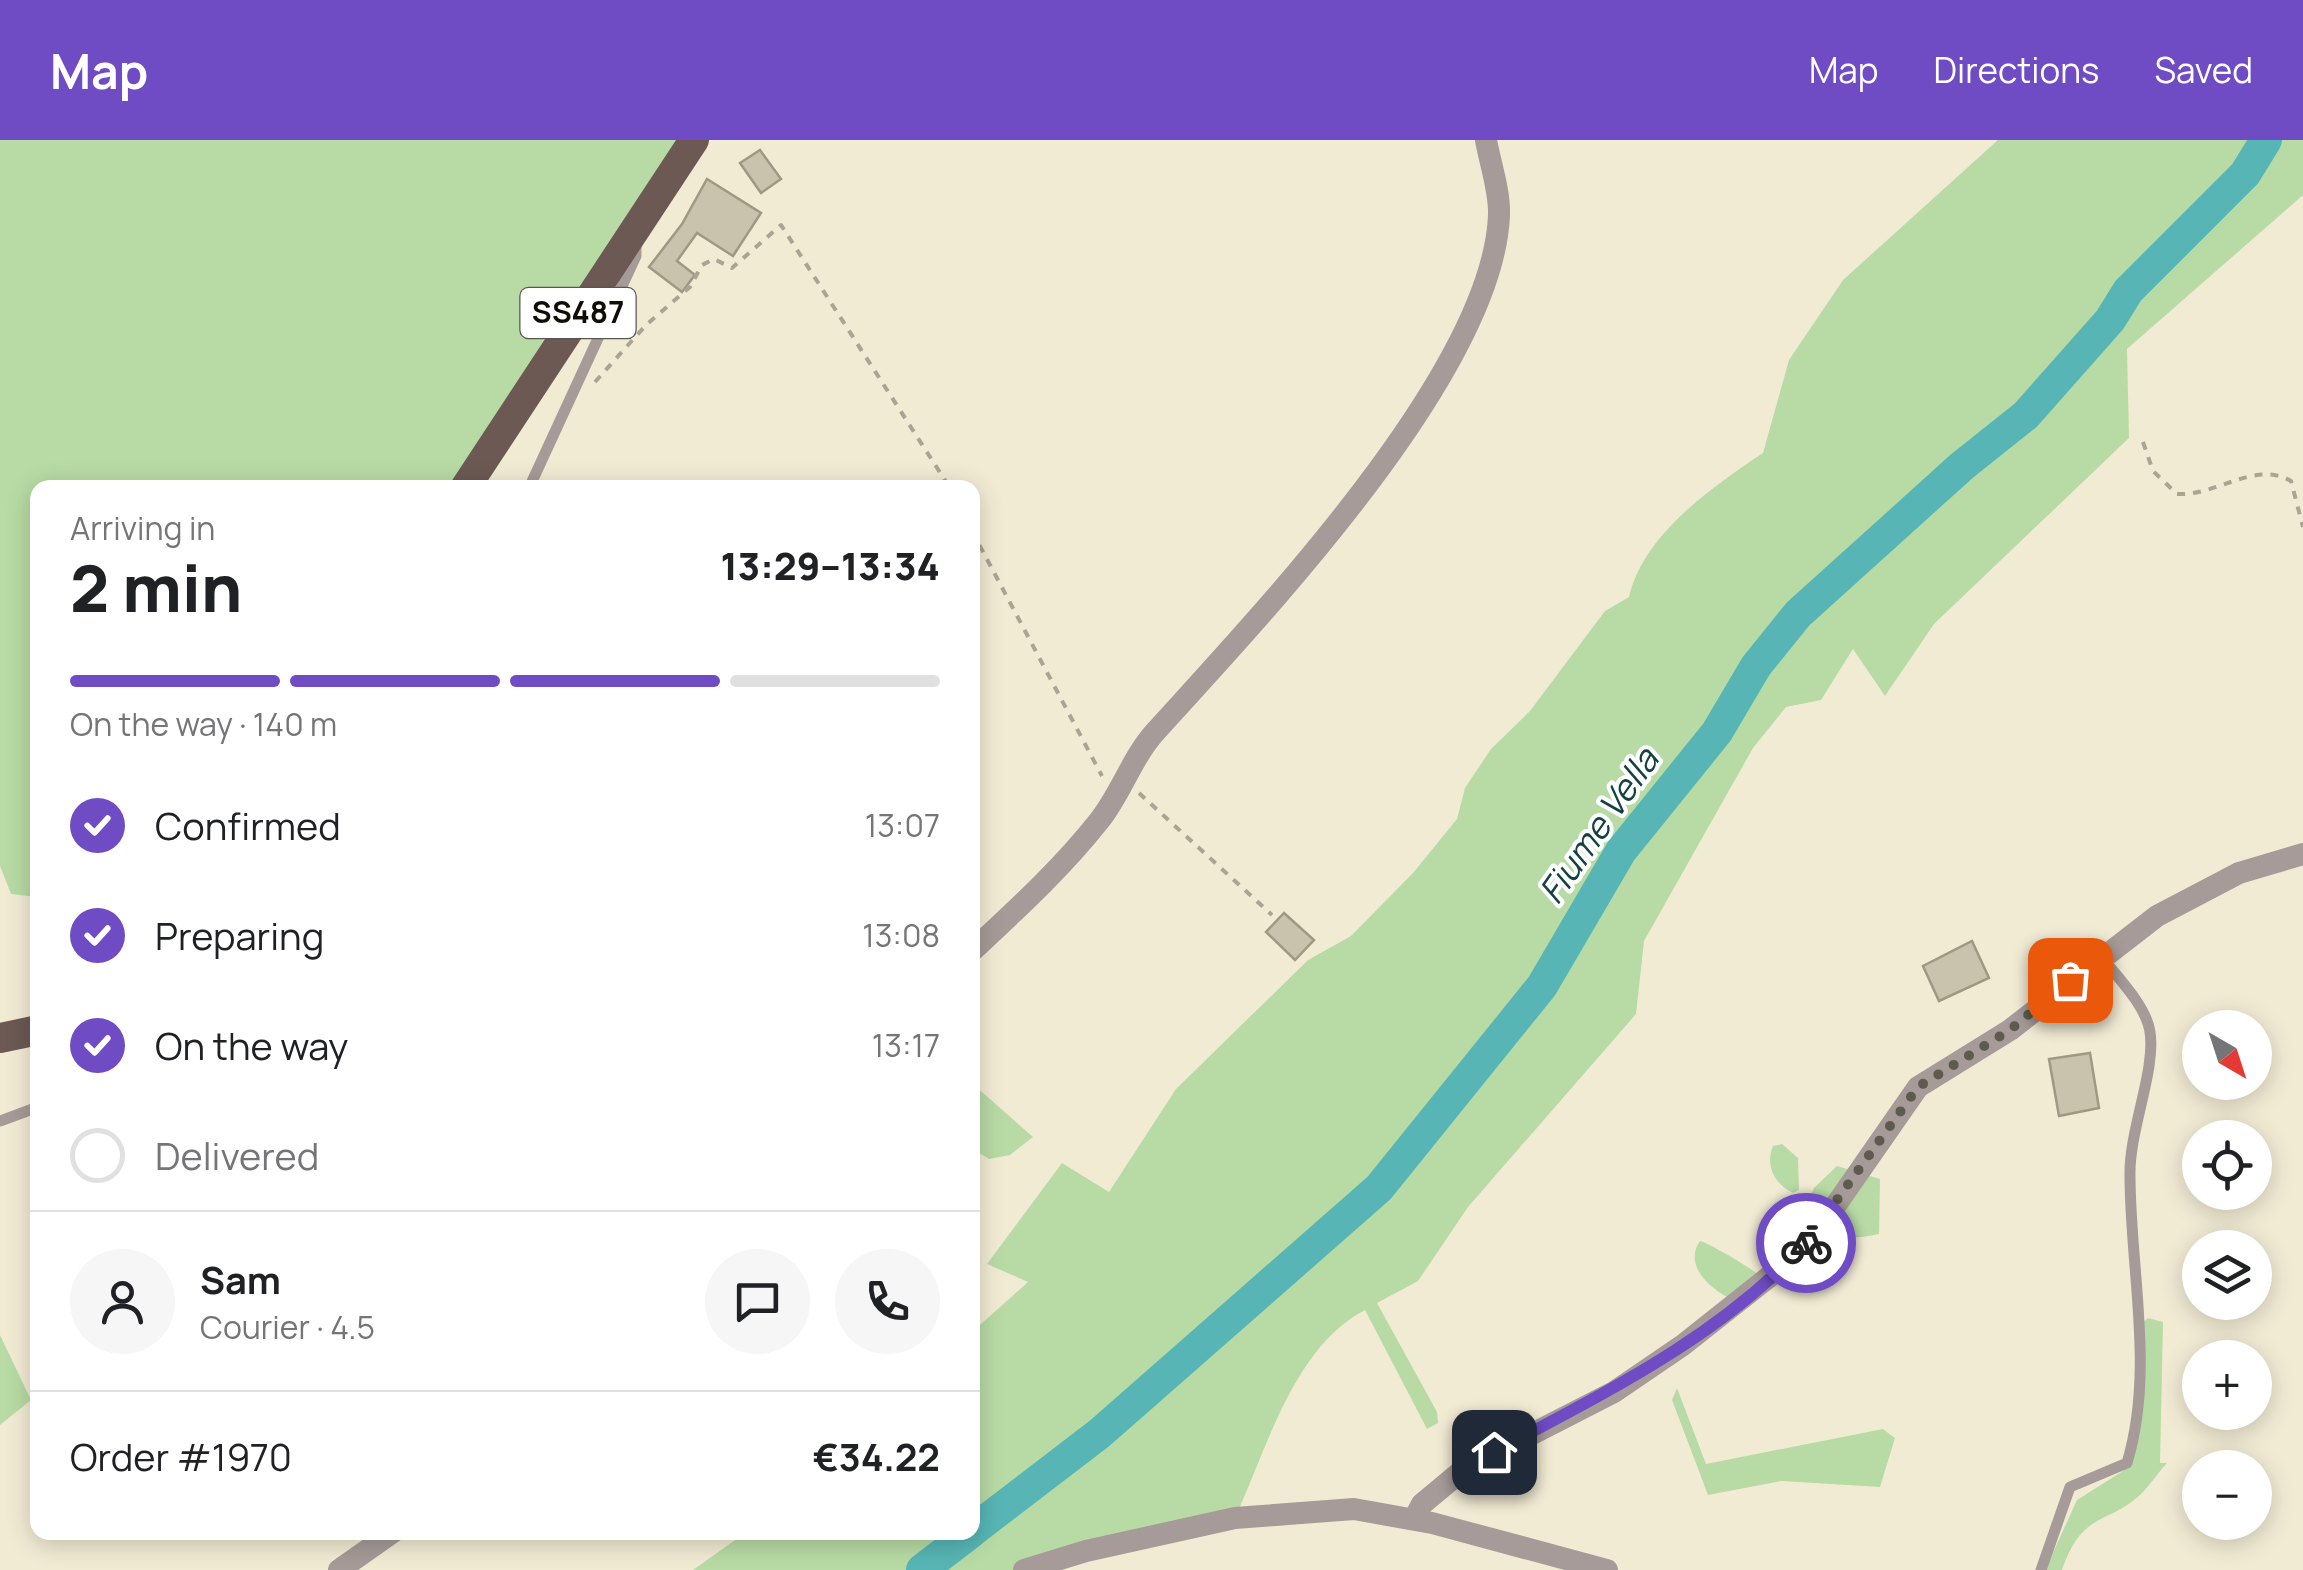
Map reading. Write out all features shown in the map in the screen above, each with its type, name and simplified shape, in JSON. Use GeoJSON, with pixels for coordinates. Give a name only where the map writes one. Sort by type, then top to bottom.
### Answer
{"type":"FeatureCollection","features":[{"type":"Feature","properties":{"kind":"main road","name":"SS487"},"geometry":{"type":"LineString","coordinates":[[470,480],[694,140]]}},
{"type":"Feature","properties":{"kind":"main road"},"geometry":{"type":"LineString","coordinates":[[0,1038],[30,1032]]}},
{"type":"Feature","properties":{"kind":"street"},"geometry":{"type":"LineString","coordinates":[[980,944],[1050,877],[1120,788],[1152,736],[1244,639],[1446,372],[1485,282],[1499,214],[1486,140]]}},
{"type":"Feature","properties":{"kind":"street"},"geometry":{"type":"LineString","coordinates":[[1414,1519],[1422,1504],[1464,1469],[1614,1392],[1684,1345],[1789,1261],[1822,1224],[1918,1087],[2010,1030],[2157,916],[2239,873],[2303,854]]}},
{"type":"Feature","properties":{"kind":"street"},"geometry":{"type":"LineString","coordinates":[[1024,1570],[1086,1550],[1235,1518],[1354,1508],[1414,1519],[1607,1570]]}},
{"type":"Feature","properties":{"kind":"street"},"geometry":{"type":"LineString","coordinates":[[339,1570],[382,1540]]}},
{"type":"Feature","properties":{"kind":"lane"},"geometry":{"type":"LineString","coordinates":[[533,480],[636,256],[635,225]]}},
{"type":"Feature","properties":{"kind":"lane"},"geometry":{"type":"LineString","coordinates":[[2041,1570],[2070,1487],[2128,1463],[2136,1434],[2138,1294],[2130,1174],[2150,1031],[2139,1007],[2101,956]]}},
{"type":"Feature","properties":{"kind":"lane"},"geometry":{"type":"LineString","coordinates":[[0,1121],[30,1110]]}},
{"type":"Feature","properties":{"kind":"path"},"geometry":{"type":"LineString","coordinates":[[569,404],[646,325],[690,287],[702,265],[714,260],[732,268],[781,225],[945,480]]}},
{"type":"Feature","properties":{"kind":"path"},"geometry":{"type":"LineString","coordinates":[[2144,442],[2153,471],[2177,494],[2217,490],[2261,472],[2276,473],[2291,481],[2303,527]]}},
{"type":"Feature","properties":{"kind":"path"},"geometry":{"type":"LineString","coordinates":[[980,545],[1120,788],[1272,915]]}},
{"type":"Feature","properties":{"kind":"green space"},"geometry":{"type":"Polygon","coordinates":[[[0,140],[694,140],[470,480],[30,480],[30,896],[11,894],[0,866],[0,140]]]}},
{"type":"Feature","properties":{"kind":"green space"},"geometry":{"type":"Polygon","coordinates":[[[1998,140],[2303,140],[2303,195],[2127,349],[2129,438],[1934,624],[1885,696],[1853,649],[1821,700],[1786,707],[1753,748],[1644,941],[1636,1014],[1468,1207],[1418,1281],[1377,1303],[1437,1412],[1438,1423],[1427,1429],[1365,1310],[1319,1348],[1301,1374],[1271,1431],[1235,1518],[1024,1570],[693,1570],[735,1540],[980,1540],[980,1325],[1028,1282],[987,1264],[1062,1163],[1109,1192],[1176,1089],[1308,960],[1351,936],[1413,873],[1457,819],[1465,788],[1491,749],[1530,711],[1605,611],[1629,597],[1637,574],[1664,533],[1702,497],[1763,453],[1789,360],[1843,280],[1998,140]]]}},
{"type":"Feature","properties":{"kind":"green space"},"geometry":{"type":"Polygon","coordinates":[[[980,1090],[1033,1137],[1010,1155],[989,1159],[980,1153],[980,1090]]]}},
{"type":"Feature","properties":{"kind":"green space"},"geometry":{"type":"Polygon","coordinates":[[[1782,1144],[1798,1158],[1799,1190],[1793,1193],[1781,1185],[1771,1167],[1773,1146],[1782,1144]]]}},
{"type":"Feature","properties":{"kind":"green space"},"geometry":{"type":"Polygon","coordinates":[[[1837,1166],[1880,1179],[1879,1234],[1835,1235],[1811,1217],[1806,1206],[1814,1188],[1837,1166]]]}},
{"type":"Feature","properties":{"kind":"green space"},"geometry":{"type":"Polygon","coordinates":[[[1700,1241],[1762,1278],[1734,1300],[1726,1296],[1697,1269],[1695,1250],[1700,1241]]]}},
{"type":"Feature","properties":{"kind":"green space"},"geometry":{"type":"Polygon","coordinates":[[[2148,1318],[2163,1322],[2160,1463],[2167,1463],[2141,1494],[2078,1537],[2062,1570],[2045,1570],[2077,1500],[2123,1471],[2135,1455],[2142,1323],[2148,1318]]]}},
{"type":"Feature","properties":{"kind":"green space"},"geometry":{"type":"Polygon","coordinates":[[[0,1335],[30,1401],[0,1425],[0,1335]]]}},
{"type":"Feature","properties":{"kind":"green space"},"geometry":{"type":"Polygon","coordinates":[[[1677,1388],[1706,1464],[1883,1429],[1895,1438],[1880,1487],[1781,1481],[1708,1495],[1672,1400],[1677,1388]]]}},
{"type":"Feature","properties":{"kind":"building"},"geometry":{"type":"Polygon","coordinates":[[[760,150],[781,179],[761,193],[740,163],[760,150]]]}},
{"type":"Feature","properties":{"kind":"building"},"geometry":{"type":"Polygon","coordinates":[[[707,179],[761,213],[733,256],[697,233],[677,261],[695,275],[682,292],[649,267],[682,224],[707,179]]]}},
{"type":"Feature","properties":{"kind":"building"},"geometry":{"type":"Polygon","coordinates":[[[1284,913],[1314,940],[1295,960],[1266,932],[1284,913]]]}},
{"type":"Feature","properties":{"kind":"building"},"geometry":{"type":"Polygon","coordinates":[[[1972,941],[1989,978],[1939,1001],[1923,966],[1972,941]]]}},
{"type":"Feature","properties":{"kind":"building"},"geometry":{"type":"Polygon","coordinates":[[[2090,1053],[2099,1108],[2059,1116],[2049,1059],[2090,1053]]]}},
{"type":"Feature","properties":{"kind":"waterway","name":"Fiume Vella"},"geometry":{"type":"LineString","coordinates":[[980,1525],[1100,1433],[1379,1188],[1542,986],[1621,851],[1717,732],[1756,666],[1798,614],[1962,466],[2026,415],[2110,320],[2128,291],[2245,174],[2266,140]]}},
{"type":"Feature","properties":{"kind":"waterway","name":"Fiume Vella"},"geometry":{"type":"LineString","coordinates":[[922,1570],[961,1540]]}},
{"type":"Feature","properties":{"kind":"way so far"},"geometry":{"type":"LineString","coordinates":[[1806,1243],[1918,1087],[2010,1030],[2070,980]]}},
{"type":"Feature","properties":{"kind":"route"},"geometry":{"type":"LineString","coordinates":[[1494,1452],[1614,1392],[1684,1345],[1806,1243]]}}]}
